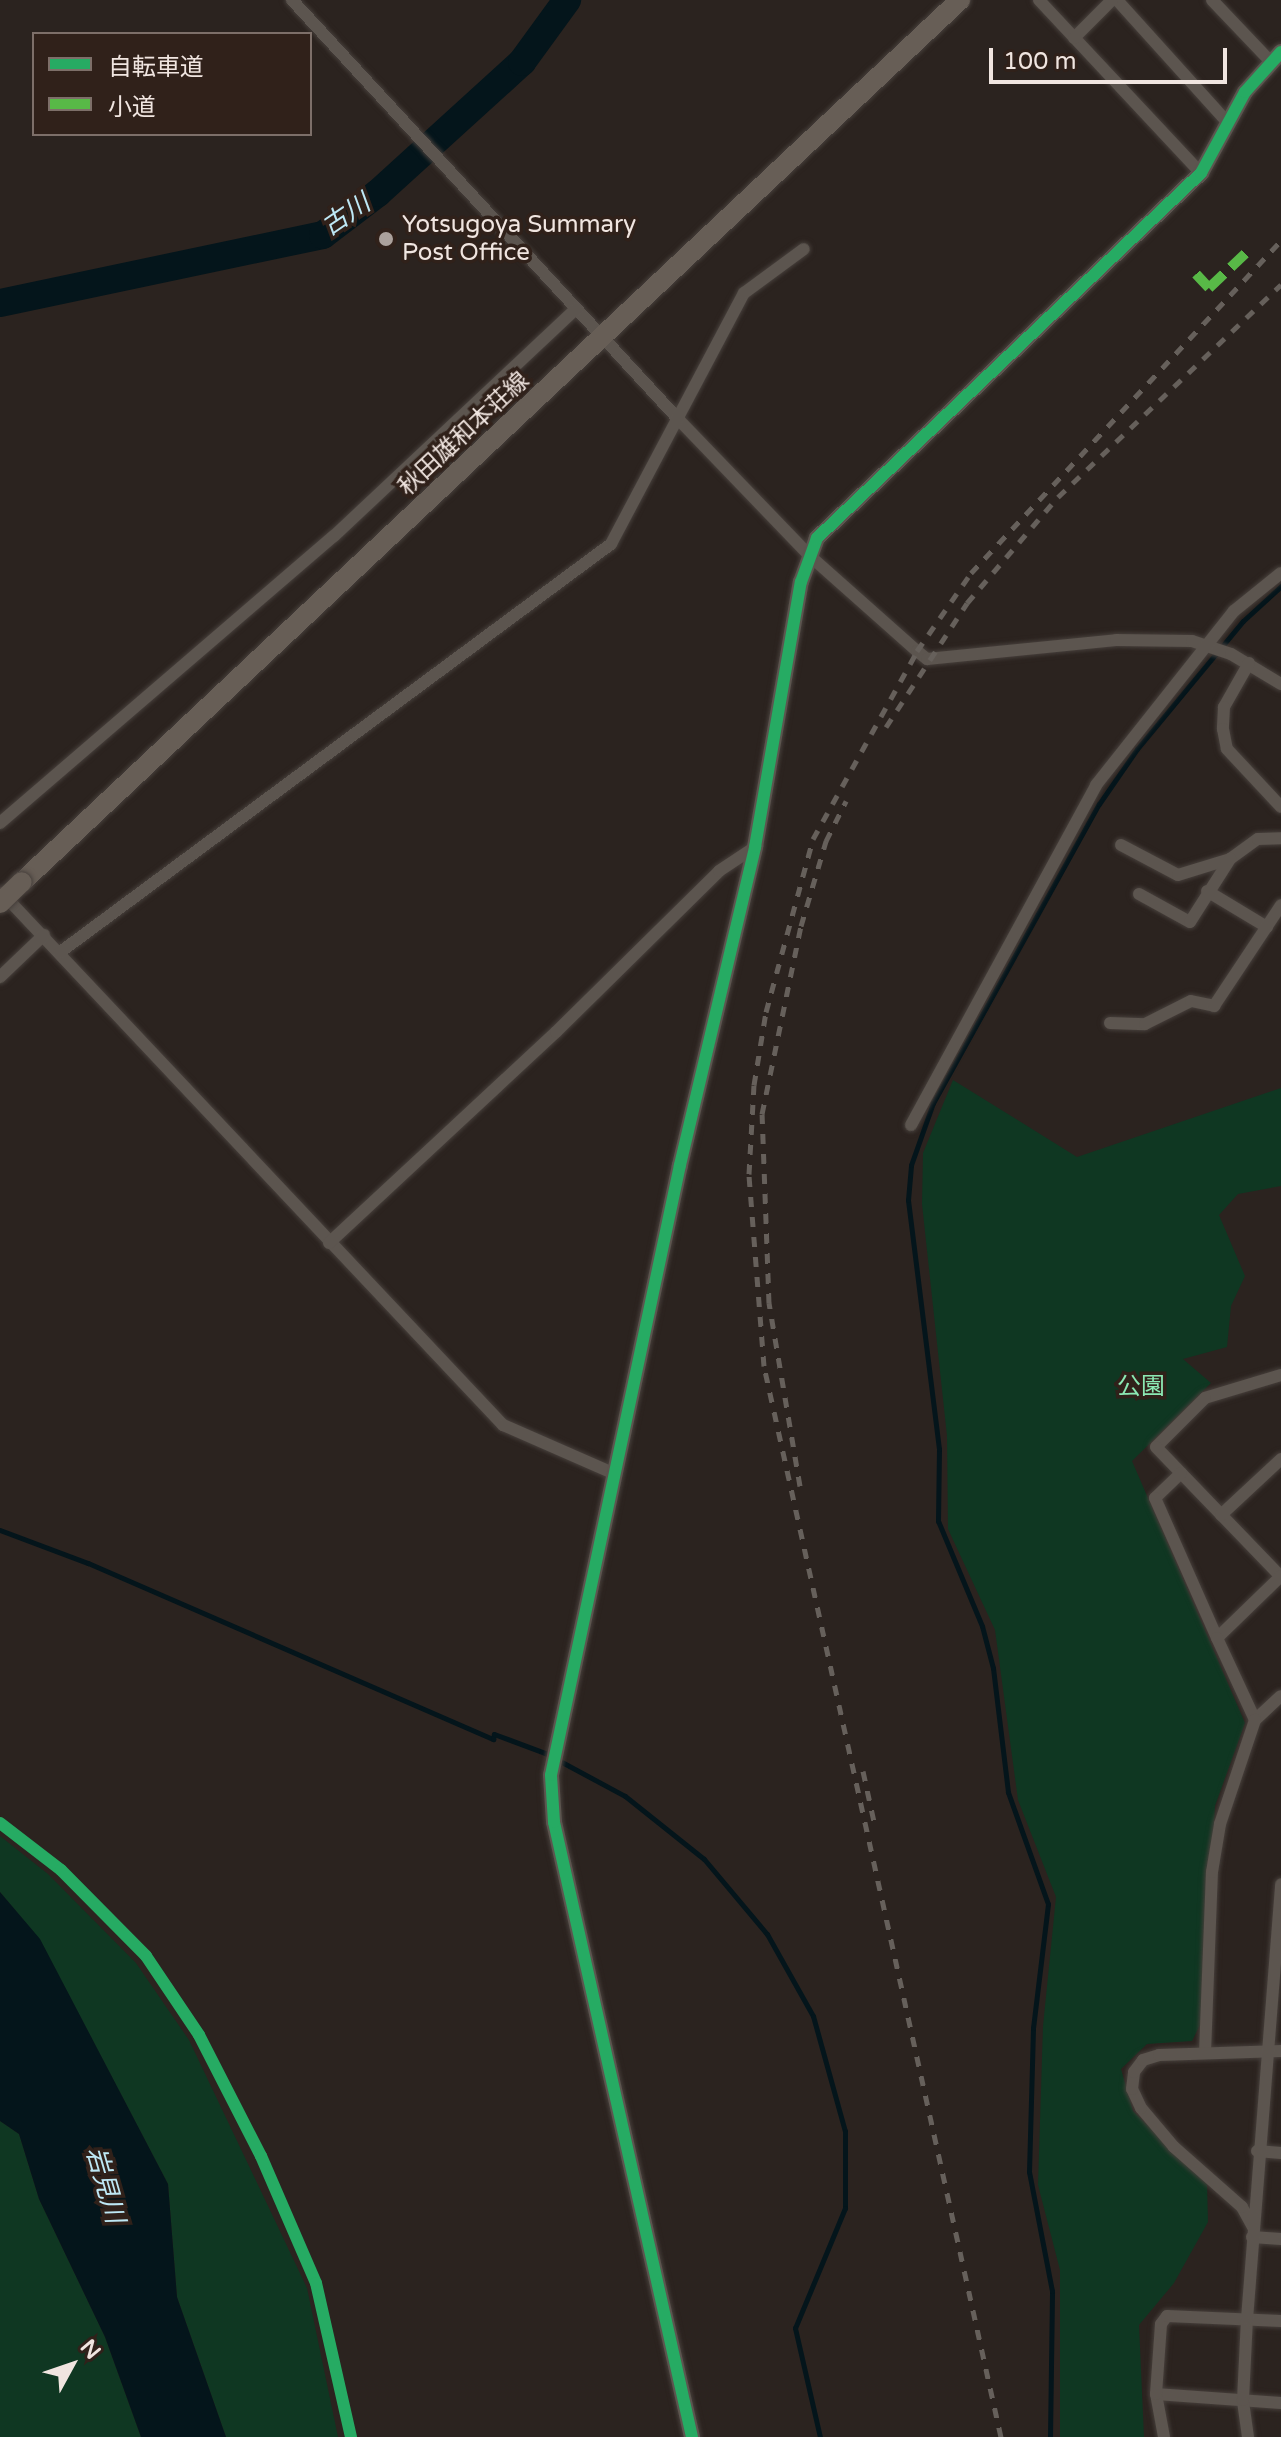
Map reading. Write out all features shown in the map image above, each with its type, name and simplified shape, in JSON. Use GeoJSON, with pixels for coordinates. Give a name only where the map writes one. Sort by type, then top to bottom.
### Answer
{"type":"FeatureCollection","features":[{"type":"Feature","properties":{"kind":"main road","name":"秋田雄和本荘線"},"geometry":{"type":"LineString","coordinates":[[0,903],[960,0]]}},
{"type":"Feature","properties":{"kind":"street"},"geometry":{"type":"LineString","coordinates":[[292,0],[679,420],[810,556],[927,659],[1116,640],[1210,645],[1249,663],[1281,684]]}},
{"type":"Feature","properties":{"kind":"street"},"geometry":{"type":"LineString","coordinates":[[1039,0],[1201,173]]}},
{"type":"Feature","properties":{"kind":"street"},"geometry":{"type":"LineString","coordinates":[[1074,38],[1115,0],[1228,123]]}},
{"type":"Feature","properties":{"kind":"street"},"geometry":{"type":"LineString","coordinates":[[692,2437],[554,1822],[551,1775],[613,1473],[755,847],[810,556],[817,538],[1201,173],[1228,123],[1276,57],[1212,0]]}},
{"type":"Feature","properties":{"kind":"street"},"geometry":{"type":"LineString","coordinates":[[59,953],[611,544],[744,293],[804,249]]}},
{"type":"Feature","properties":{"kind":"street"},"geometry":{"type":"LineString","coordinates":[[0,823],[334,536],[576,309]]}},
{"type":"Feature","properties":{"kind":"street"},"geometry":{"type":"LineString","coordinates":[[911,1125],[1096,785],[1234,611],[1281,573]]}},
{"type":"Feature","properties":{"kind":"street"},"geometry":{"type":"LineString","coordinates":[[1249,663],[1224,707],[1223,729],[1227,749],[1281,807]]}},
{"type":"Feature","properties":{"kind":"street"},"geometry":{"type":"LineString","coordinates":[[1121,845],[1178,875],[1230,859],[1258,839],[1281,838]]}},
{"type":"Feature","properties":{"kind":"street"},"geometry":{"type":"LineString","coordinates":[[329,1243],[556,1032],[719,871],[755,847]]}},
{"type":"Feature","properties":{"kind":"street"},"geometry":{"type":"LineString","coordinates":[[1139,894],[1190,922],[1230,859]]}},
{"type":"Feature","properties":{"kind":"street"},"geometry":{"type":"LineString","coordinates":[[0,890],[503,1425],[613,1473]]}},
{"type":"Feature","properties":{"kind":"street"},"geometry":{"type":"LineString","coordinates":[[1207,891],[1267,927]]}},
{"type":"Feature","properties":{"kind":"street"},"geometry":{"type":"LineString","coordinates":[[1110,1023],[1145,1024],[1191,1001],[1214,1006],[1281,905]]}},
{"type":"Feature","properties":{"kind":"street"},"geometry":{"type":"LineString","coordinates":[[0,977],[44,935]]}},
{"type":"Feature","properties":{"kind":"street"},"geometry":{"type":"LineString","coordinates":[[1217,1638],[1281,1576],[1156,1447],[1205,1398],[1281,1375]]}},
{"type":"Feature","properties":{"kind":"street"},"geometry":{"type":"LineString","coordinates":[[1221,1515],[1281,1459]]}},
{"type":"Feature","properties":{"kind":"street"},"geometry":{"type":"LineString","coordinates":[[1181,1473],[1155,1498],[1255,1720]]}},
{"type":"Feature","properties":{"kind":"street"},"geometry":{"type":"LineString","coordinates":[[1205,2053],[1212,1872],[1220,1824],[1255,1720],[1281,1696]]}},
{"type":"Feature","properties":{"kind":"street"},"geometry":{"type":"LineString","coordinates":[[1248,2437],[1243,2400],[1257,2151],[1281,1884]]}},
{"type":"Feature","properties":{"kind":"street"},"geometry":{"type":"LineString","coordinates":[[1253,2232],[1242,2207],[1174,2147],[1132,2089],[1134,2072],[1143,2060],[1205,2053],[1281,2051]]}},
{"type":"Feature","properties":{"kind":"street"},"geometry":{"type":"LineString","coordinates":[[1257,2151],[1281,2153]]}},
{"type":"Feature","properties":{"kind":"street"},"geometry":{"type":"LineString","coordinates":[[1253,2232],[1281,2239]]}},
{"type":"Feature","properties":{"kind":"street"},"geometry":{"type":"LineString","coordinates":[[1164,2437],[1156,2394],[1161,2324],[1167,2316],[1281,2321]]}},
{"type":"Feature","properties":{"kind":"street"},"geometry":{"type":"LineString","coordinates":[[1156,2394],[1281,2403]]}},
{"type":"Feature","properties":{"kind":"green space","name":"公園"},"geometry":{"type":"Polygon","coordinates":[[[953,1080],[1077,1157],[1281,1088],[1281,1186],[1238,1194],[1219,1215],[1245,1276],[1231,1306],[1227,1347],[1183,1359],[1211,1383],[1132,1461],[1245,1723],[1215,1806],[1205,2015],[1192,2041],[1147,2044],[1121,2069],[1133,2111],[1207,2183],[1208,2222],[1174,2283],[1139,2325],[1144,2437],[1060,2437],[1060,2270],[1038,2185],[1043,2026],[1056,1897],[1018,1800],[995,1630],[948,1529],[947,1436],[922,1204],[923,1153],[953,1080]]]}},
{"type":"Feature","properties":{"kind":"green space"},"geometry":{"type":"Polygon","coordinates":[[[0,1836],[48,1874],[136,1963],[189,2040],[307,2288],[338,2437],[226,2437],[177,2297],[168,2184],[40,1940],[0,1892],[0,1836]]]}},
{"type":"Feature","properties":{"kind":"green space"},"geometry":{"type":"Polygon","coordinates":[[[0,2121],[19,2134],[39,2199],[105,2337],[141,2437],[0,2437],[0,2121]]]}},
{"type":"Feature","properties":{"kind":"water","name":"岩見川"},"geometry":{"type":"Polygon","coordinates":[[[0,1892],[40,1939],[168,2184],[177,2297],[226,2437],[141,2437],[105,2337],[39,2199],[19,2134],[0,2121],[0,1892]]]}},
{"type":"Feature","properties":{"kind":"waterway","name":"古川"},"geometry":{"type":"LineString","coordinates":[[0,303],[323,235],[378,193],[522,62],[567,0]]}},
{"type":"Feature","properties":{"kind":"waterway"},"geometry":{"type":"LineString","coordinates":[[1050,2437],[1052,2291],[1029,2172],[1033,2028],[1048,1904],[1008,1792],[993,1668],[982,1626],[938,1521],[939,1449],[908,1200],[911,1165],[933,1103],[1099,804],[1137,749],[1243,621],[1281,586]]}},
{"type":"Feature","properties":{"kind":"waterway"},"geometry":{"type":"LineString","coordinates":[[0,1530],[88,1563],[493,1739],[494,1734],[545,1753],[625,1796],[704,1859],[767,1934],[813,2016],[845,2131],[845,2208],[795,2328],[820,2437]]}},
{"type":"Feature","properties":{"kind":"railway"},"geometry":{"type":"LineString","coordinates":[[1001,2437],[764,1366],[749,1174],[754,1085],[766,1012],[813,839],[917,651],[971,573],[1281,240]]}},
{"type":"Feature","properties":{"kind":"railway"},"geometry":{"type":"LineString","coordinates":[[886,727],[967,603],[1058,497],[1281,285]]}},
{"type":"Feature","properties":{"kind":"railway"},"geometry":{"type":"LineString","coordinates":[[800,1486],[769,1303],[762,1114],[801,926],[826,841],[846,801]]}},
{"type":"Feature","properties":{"kind":"railway"},"geometry":{"type":"LineString","coordinates":[[863,1771],[875,1826]]}},
{"type":"Feature","properties":{"kind":"marked path"},"geometry":{"type":"LineString","coordinates":[[1196,274],[1209,288],[1246,253]]}},
{"type":"Feature","properties":{"kind":"cycle path"},"geometry":{"type":"LineString","coordinates":[[692,2437],[554,1822],[551,1775],[680,1165],[755,847],[801,582],[817,538],[1201,173],[1245,92],[1281,52]]}},
{"type":"Feature","properties":{"kind":"cycle path"},"geometry":{"type":"LineString","coordinates":[[0,1823],[61,1870],[146,1956],[199,2035],[261,2156],[316,2283],[351,2437]]}},
{"type":"Feature","properties":{"kind":"place","name":"Yotsugoya Summary Post Office"},"geometry":{"type":"Point","coordinates":[386,239]}}]}
